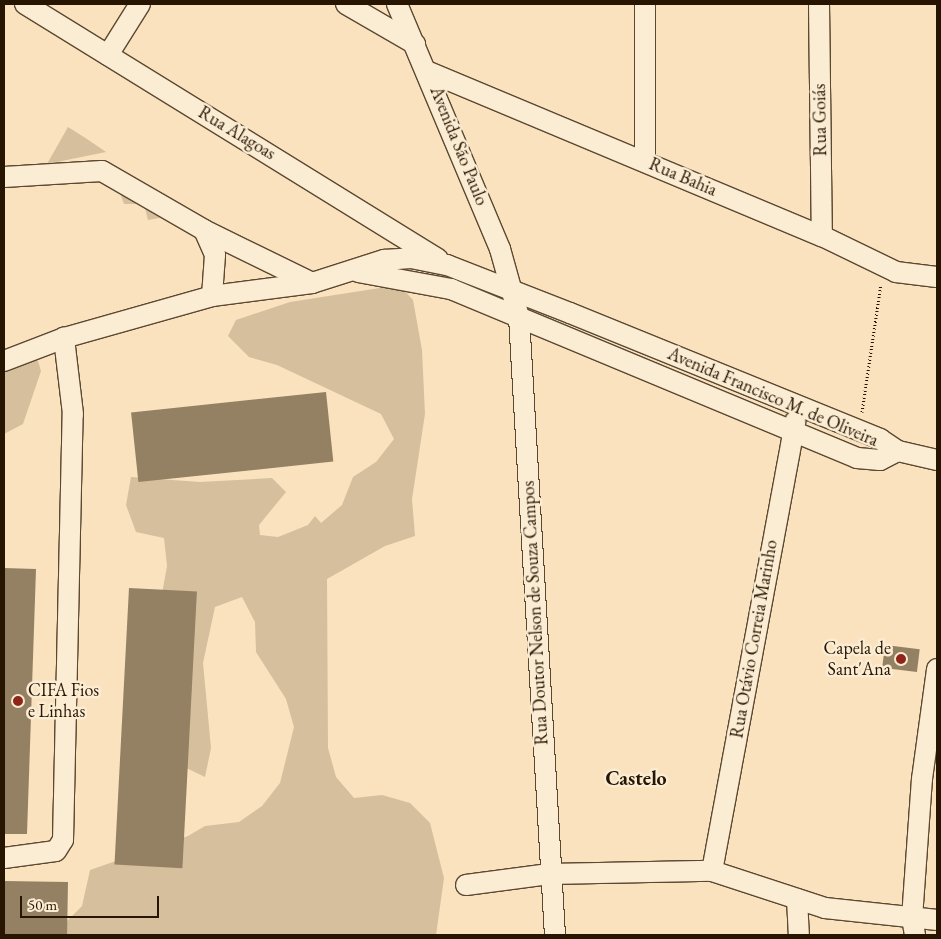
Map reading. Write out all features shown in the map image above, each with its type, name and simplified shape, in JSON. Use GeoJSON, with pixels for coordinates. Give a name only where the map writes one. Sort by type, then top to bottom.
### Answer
{"type":"FeatureCollection","features":[{"type":"Feature","properties":{"kind":"street","name":"Rua Alagoas"},"geometry":{"type":"LineString","coordinates":[[26,4],[355,204],[447,265]]}},
{"type":"Feature","properties":{"kind":"street"},"geometry":{"type":"LineString","coordinates":[[108,55],[140,4]]}},
{"type":"Feature","properties":{"kind":"street"},"geometry":{"type":"LineString","coordinates":[[346,4],[415,44]]}},
{"type":"Feature","properties":{"kind":"street","name":"Avenida São Paulo"},"geometry":{"type":"LineString","coordinates":[[397,4],[429,72],[514,291]]}},
{"type":"Feature","properties":{"kind":"street"},"geometry":{"type":"LineString","coordinates":[[645,4],[645,160]]}},
{"type":"Feature","properties":{"kind":"street","name":"Rua Goiás"},"geometry":{"type":"LineString","coordinates":[[818,4],[822,236]]}},
{"type":"Feature","properties":{"kind":"street","name":"Rua Bahia"},"geometry":{"type":"LineString","coordinates":[[429,72],[645,160],[822,236],[884,266],[937,277]]}},
{"type":"Feature","properties":{"kind":"street"},"geometry":{"type":"LineString","coordinates":[[4,177],[102,171],[204,230],[312,283]]}},
{"type":"Feature","properties":{"kind":"street"},"geometry":{"type":"LineString","coordinates":[[204,230],[215,255],[212,296]]}},
{"type":"Feature","properties":{"kind":"street","name":"Avenida Francisco M. de Oliveira"},"geometry":{"type":"LineString","coordinates":[[4,361],[64,338],[212,296],[312,283],[355,272],[384,260],[411,258],[447,265],[514,291],[859,432],[898,452]]}},
{"type":"Feature","properties":{"kind":"street"},"geometry":{"type":"LineString","coordinates":[[441,287],[447,265]]}},
{"type":"Feature","properties":{"kind":"street","name":"Avenida Francisco M. de Oliveira"},"geometry":{"type":"LineString","coordinates":[[355,272],[441,287],[857,458],[880,460],[898,452]]}},
{"type":"Feature","properties":{"kind":"street","name":"Rua Doutor Nelson de Souza Campos"},"geometry":{"type":"LineString","coordinates":[[514,291],[519,318],[549,874],[554,935]]}},
{"type":"Feature","properties":{"kind":"street"},"geometry":{"type":"LineString","coordinates":[[4,858],[56,851],[63,840],[73,414],[64,338]]}},
{"type":"Feature","properties":{"kind":"street","name":"Rua Otávio Correia Marinho"},"geometry":{"type":"LineString","coordinates":[[712,871],[792,432],[799,408]]}},
{"type":"Feature","properties":{"kind":"street"},"geometry":{"type":"LineString","coordinates":[[898,452],[937,460]]}},
{"type":"Feature","properties":{"kind":"street"},"geometry":{"type":"LineString","coordinates":[[914,927],[930,779],[937,669]]}},
{"type":"Feature","properties":{"kind":"street"},"geometry":{"type":"LineString","coordinates":[[466,885],[549,874],[712,871],[825,908],[914,927],[937,920]]}},
{"type":"Feature","properties":{"kind":"street"},"geometry":{"type":"LineString","coordinates":[[797,899],[799,935]]}},
{"type":"Feature","properties":{"kind":"path"},"geometry":{"type":"LineString","coordinates":[[859,432],[884,266]]}},
{"type":"Feature","properties":{"kind":"shaded area"},"geometry":{"type":"Polygon","coordinates":[[[68,127],[87,139],[106,152],[47,164],[68,127]]]}},
{"type":"Feature","properties":{"kind":"shaded area"},"geometry":{"type":"Polygon","coordinates":[[[117,184],[171,216],[148,220],[144,204],[124,204],[117,184]]]}},
{"type":"Feature","properties":{"kind":"shaded area"},"geometry":{"type":"Polygon","coordinates":[[[399,285],[413,300],[422,350],[425,414],[412,499],[415,536],[385,546],[327,579],[328,748],[336,777],[354,798],[382,795],[410,803],[430,823],[444,878],[436,935],[64,935],[67,921],[82,906],[90,870],[188,836],[205,826],[239,822],[262,806],[280,783],[294,727],[286,699],[256,652],[255,622],[242,597],[215,607],[203,663],[211,748],[205,777],[178,764],[162,594],[167,566],[164,538],[136,532],[126,505],[131,477],[200,482],[272,478],[286,492],[259,525],[260,535],[278,537],[308,525],[315,516],[321,523],[342,505],[353,477],[376,462],[394,439],[381,414],[277,365],[249,357],[228,336],[236,320],[290,302],[399,285]]]}},
{"type":"Feature","properties":{"kind":"shaded area"},"geometry":{"type":"Polygon","coordinates":[[[4,350],[25,352],[38,361],[41,371],[23,424],[4,434],[4,350]]]}},
{"type":"Feature","properties":{"kind":"building"},"geometry":{"type":"Polygon","coordinates":[[[326,392],[333,462],[138,482],[131,412],[326,392]]]}},
{"type":"Feature","properties":{"kind":"building","name":"CIFA Fios e Linhas"},"geometry":{"type":"Polygon","coordinates":[[[4,568],[36,569],[27,834],[4,834],[4,568]]]}},
{"type":"Feature","properties":{"kind":"building"},"geometry":{"type":"Polygon","coordinates":[[[129,588],[197,592],[182,868],[115,865],[129,588]]]}},
{"type":"Feature","properties":{"kind":"building","name":"Capela de Sant'Ana"},"geometry":{"type":"Polygon","coordinates":[[[885,645],[920,649],[917,672],[882,668],[885,645]]]}},
{"type":"Feature","properties":{"kind":"building"},"geometry":{"type":"Polygon","coordinates":[[[4,881],[68,882],[67,935],[4,935],[4,881]]]}},
{"type":"Feature","properties":{"kind":"place","name":"Capela de Sant'Ana"},"geometry":{"type":"Point","coordinates":[901,659]}},
{"type":"Feature","properties":{"kind":"place","name":"CIFA Fios e Linhas"},"geometry":{"type":"Point","coordinates":[18,701]}},
{"type":"Feature","properties":{"kind":"district","name":"Castelo"},"geometry":{"type":"Point","coordinates":[636,778]}}]}
